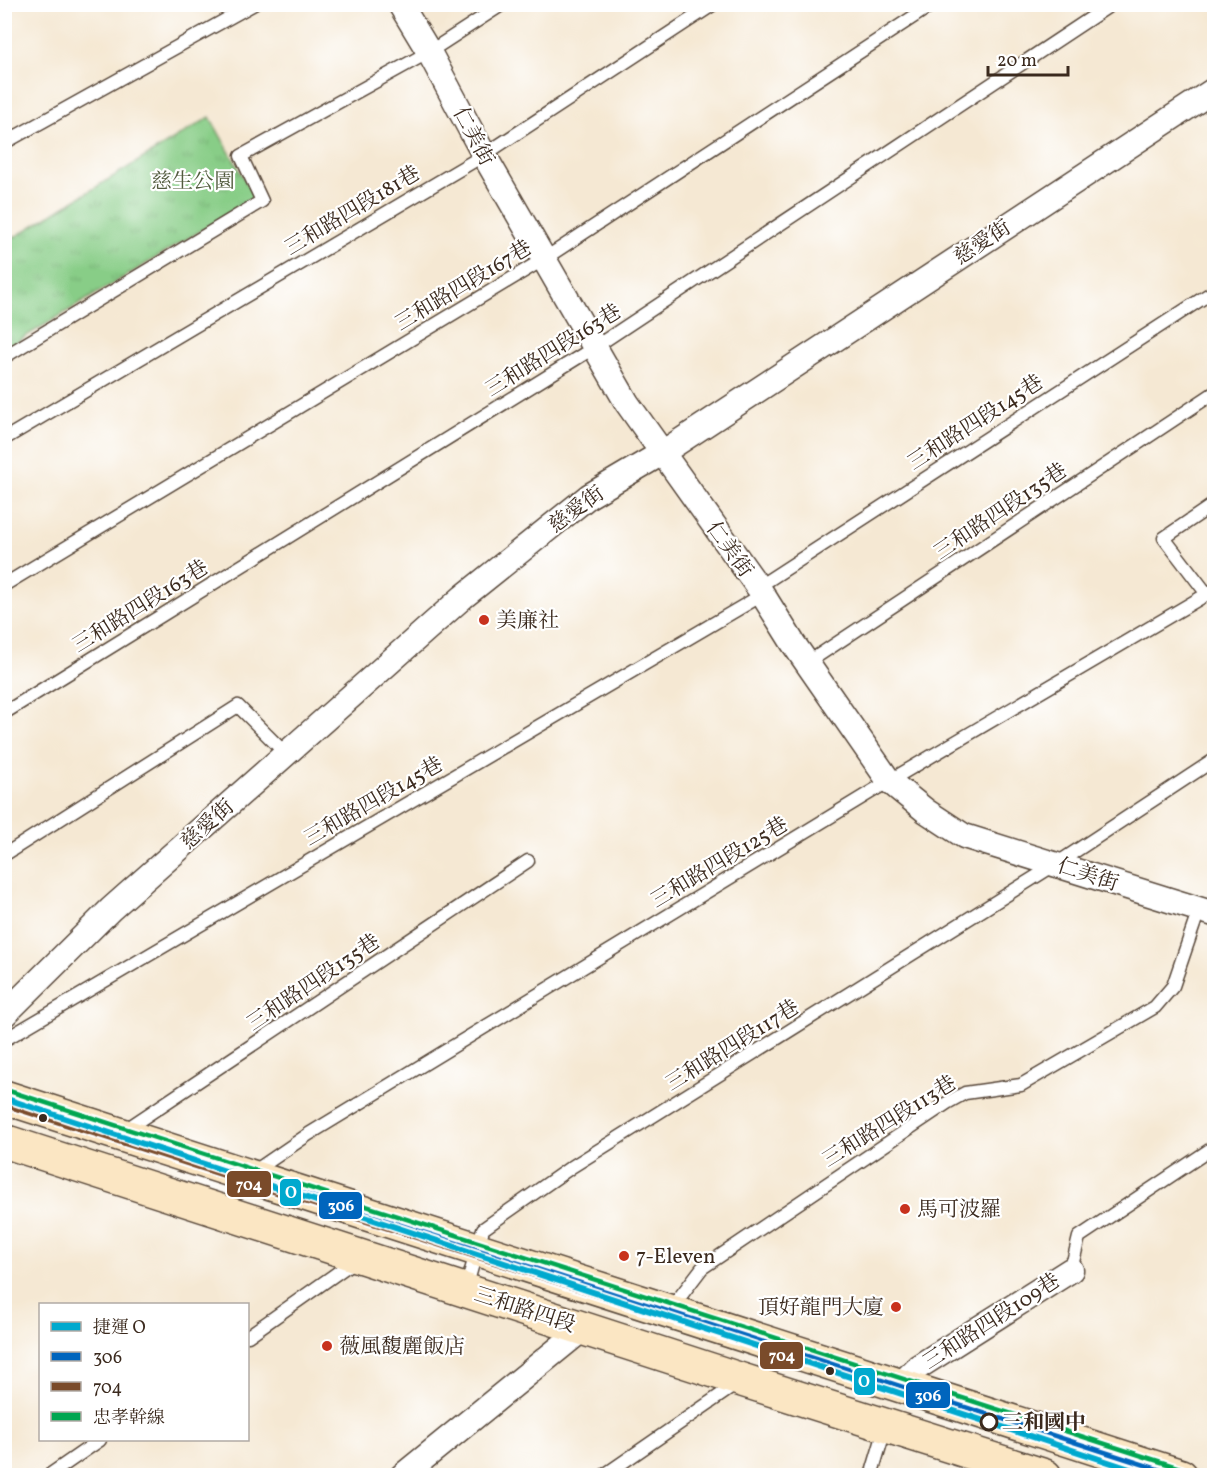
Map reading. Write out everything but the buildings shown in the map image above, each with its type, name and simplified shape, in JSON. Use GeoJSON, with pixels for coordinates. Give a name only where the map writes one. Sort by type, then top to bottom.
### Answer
{"type":"FeatureCollection","features":[{"type":"Feature","properties":{"kind":"main road","name":"三和路四段"},"geometry":{"type":"LineString","coordinates":[[4,1097],[1181,1476]]}},
{"type":"Feature","properties":{"kind":"main road","name":"三和路四段"},"geometry":{"type":"LineString","coordinates":[[4,1141],[1046,1476]]}},
{"type":"Feature","properties":{"kind":"street","name":"仁美街"},"geometry":{"type":"LineString","coordinates":[[400,4],[429,52],[483,154],[627,404],[760,591],[889,781],[926,811],[964,836],[1207,912]]}},
{"type":"Feature","properties":{"kind":"street","name":"慈愛街"},"geometry":{"type":"LineString","coordinates":[[4,1015],[111,909],[463,597],[590,496],[662,453],[1215,90]]}},
{"type":"Feature","properties":{"kind":"street","name":"三和路四段109巷"},"geometry":{"type":"LineString","coordinates":[[900,1384],[918,1367],[1071,1270]]}},
{"type":"Feature","properties":{"kind":"street"},"geometry":{"type":"LineString","coordinates":[[402,1476],[584,1328]]}},
{"type":"Feature","properties":{"kind":"lane"},"geometry":{"type":"LineString","coordinates":[[4,143],[254,4]]}},
{"type":"Feature","properties":{"kind":"lane"},"geometry":{"type":"LineString","coordinates":[[4,357],[262,201],[241,156],[429,52],[503,4]]}},
{"type":"Feature","properties":{"kind":"lane","name":"三和路四段181巷"},"geometry":{"type":"LineString","coordinates":[[4,439],[483,154],[714,4]]}},
{"type":"Feature","properties":{"kind":"lane","name":"三和路四段167巷"},"geometry":{"type":"LineString","coordinates":[[4,585],[544,259],[933,4]]}},
{"type":"Feature","properties":{"kind":"lane","name":"三和路四段163巷"},"geometry":{"type":"LineString","coordinates":[[4,712],[595,347],[1112,4]]}},
{"type":"Feature","properties":{"kind":"lane","name":"三和路四段145巷"},"geometry":{"type":"LineString","coordinates":[[4,1040],[760,591],[1215,291]]}},
{"type":"Feature","properties":{"kind":"lane","name":"三和路四段135巷"},"geometry":{"type":"LineString","coordinates":[[807,663],[1215,393]]}},
{"type":"Feature","properties":{"kind":"lane"},"geometry":{"type":"LineString","coordinates":[[1211,592],[1164,538],[1215,504]]}},
{"type":"Feature","properties":{"kind":"lane","name":"三和路四段125巷"},"geometry":{"type":"LineString","coordinates":[[248,1175],[309,1134],[889,781],[1211,592]]}},
{"type":"Feature","properties":{"kind":"lane"},"geometry":{"type":"LineString","coordinates":[[4,855],[238,706],[286,754]]}},
{"type":"Feature","properties":{"kind":"lane","name":"三和路四段117巷"},"geometry":{"type":"LineString","coordinates":[[466,1289],[483,1229],[570,1168],[1056,864],[1215,760]]}},
{"type":"Feature","properties":{"kind":"lane","name":"三和路四段135巷"},"geometry":{"type":"LineString","coordinates":[[119,1134],[528,861]]}},
{"type":"Feature","properties":{"kind":"lane","name":"三和路四段113巷"},"geometry":{"type":"LineString","coordinates":[[670,1311],[702,1268],[947,1103],[965,1093],[1021,1085],[1155,1007],[1173,986],[1207,912]]}},
{"type":"Feature","properties":{"kind":"lane","name":"三和路四段109巷"},"geometry":{"type":"LineString","coordinates":[[1071,1270],[1079,1237],[1215,1147]]}},
{"type":"Feature","properties":{"kind":"lane"},"geometry":{"type":"LineString","coordinates":[[249,1335],[361,1256]]}},
{"type":"Feature","properties":{"kind":"lane"},"geometry":{"type":"LineString","coordinates":[[603,1476],[742,1380]]}},
{"type":"Feature","properties":{"kind":"lane"},"geometry":{"type":"LineString","coordinates":[[871,1476],[886,1424]]}},
{"type":"Feature","properties":{"kind":"lane"},"geometry":{"type":"LineString","coordinates":[[48,1476],[99,1441]]}},
{"type":"Feature","properties":{"kind":"green space","name":"慈生公園"},"geometry":{"type":"Polygon","coordinates":[[[210,117],[255,198],[5,349],[5,243],[210,117]]]}},
{"type":"Feature","properties":{"kind":"metro line","name":"O"},"geometry":{"type":"LineString","coordinates":[[4,1098],[1151,1476]]}},
{"type":"Feature","properties":{"kind":"transit line","name":"忠孝幹線"},"geometry":{"type":"LineString","coordinates":[[6,1090],[1183,1469]]}},
{"type":"Feature","properties":{"kind":"transit line","name":"306"},"geometry":{"type":"LineString","coordinates":[[4,1097],[1179,1476]]}},
{"type":"Feature","properties":{"kind":"transit line","name":"704"},"geometry":{"type":"LineString","coordinates":[[4,1105],[1155,1476]]}},
{"type":"Feature","properties":{"kind":"place","name":"美廉社"},"geometry":{"type":"Point","coordinates":[484,620]}},
{"type":"Feature","properties":{"kind":"place","name":"馬可波羅"},"geometry":{"type":"Point","coordinates":[905,1209]}},
{"type":"Feature","properties":{"kind":"place","name":"7-Eleven"},"geometry":{"type":"Point","coordinates":[624,1256]}},
{"type":"Feature","properties":{"kind":"place","name":"頂好龍門大廈"},"geometry":{"type":"Point","coordinates":[896,1307]}},
{"type":"Feature","properties":{"kind":"place","name":"薇風馥麗飯店"},"geometry":{"type":"Point","coordinates":[327,1346]}},
{"type":"Feature","properties":{"kind":"place","name":"三和國中"},"geometry":{"type":"Point","coordinates":[989,1422]}}]}
